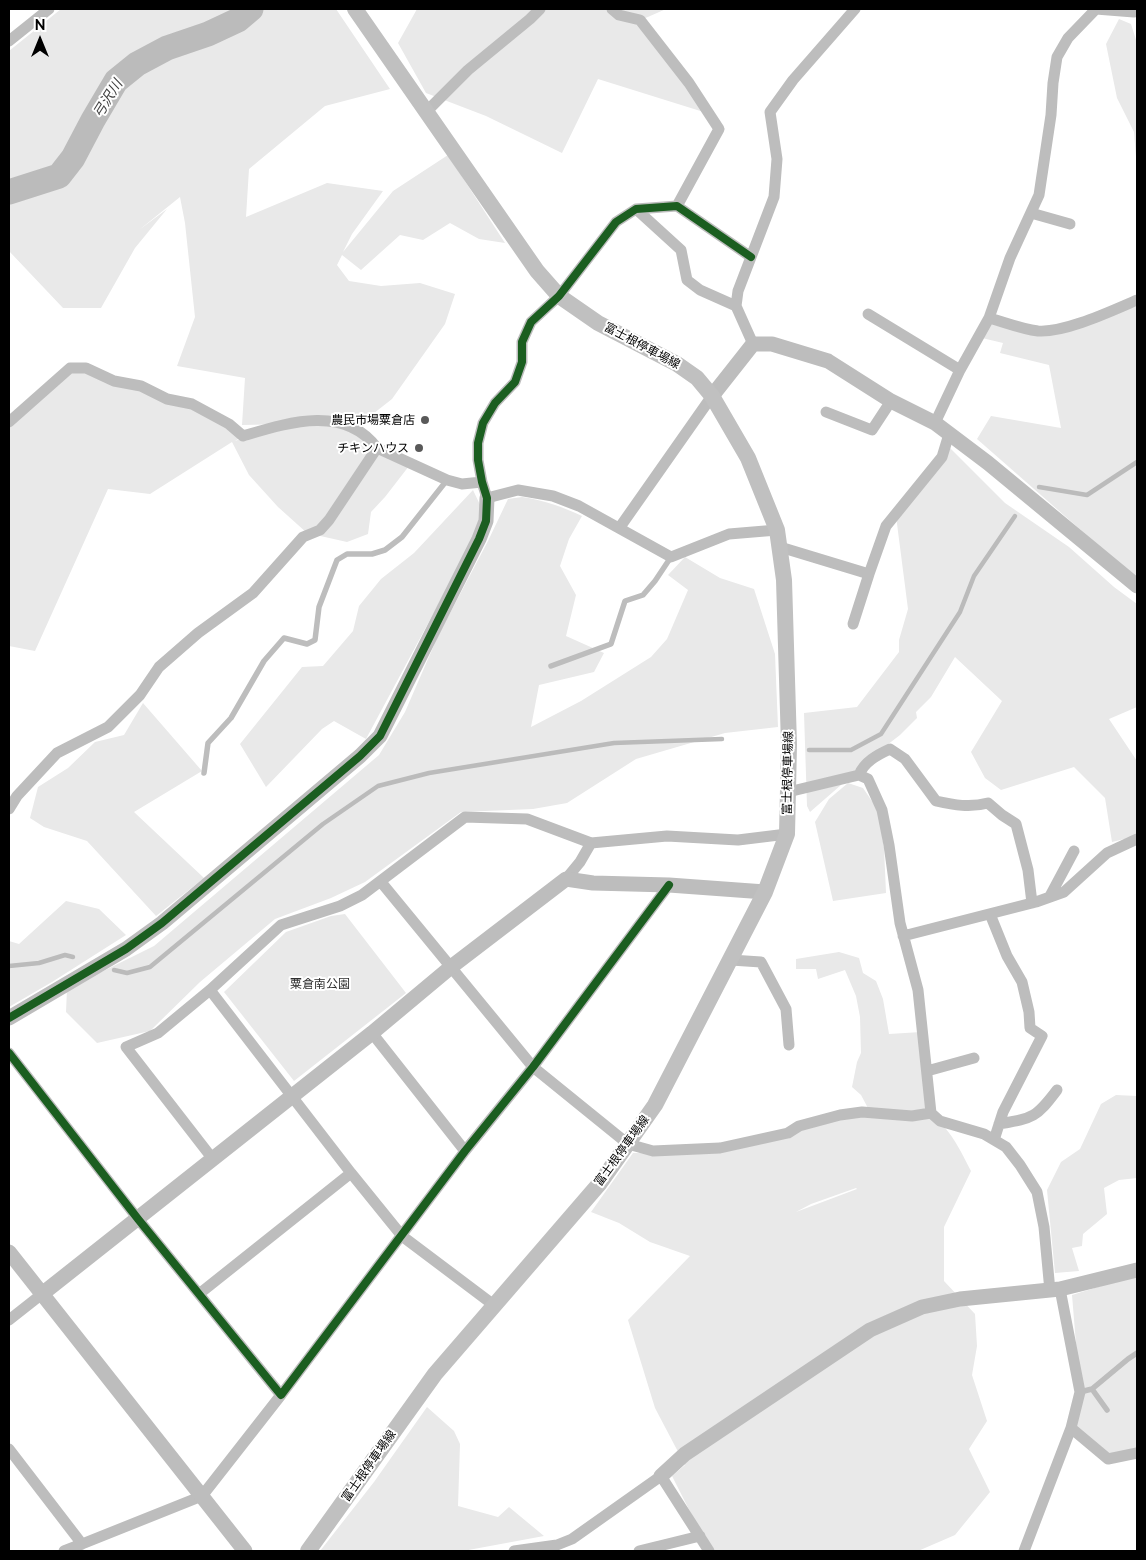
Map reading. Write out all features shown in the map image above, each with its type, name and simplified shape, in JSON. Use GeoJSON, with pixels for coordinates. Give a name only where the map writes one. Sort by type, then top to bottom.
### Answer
{"type":"FeatureCollection","features":[{"type":"Feature","properties":{"kind":"main road","name":"富士根停車場線"},"geometry":{"type":"LineString","coordinates":[[308,1551],[435,1374],[600,1183],[655,1105],[765,892],[787,834],[790,745],[785,597],[777,530],[748,458],[712,396],[697,378],[677,364],[598,323],[559,296],[537,271],[355,9]]}},
{"type":"Feature","properties":{"kind":"street"},"geometry":{"type":"LineString","coordinates":[[9,41],[49,9]]}},
{"type":"Feature","properties":{"kind":"street"},"geometry":{"type":"LineString","coordinates":[[426,112],[468,70],[530,20],[540,9]]}},
{"type":"Feature","properties":{"kind":"street"},"geometry":{"type":"LineString","coordinates":[[612,9],[619,15],[640,20],[689,83],[719,129],[677,206]]}},
{"type":"Feature","properties":{"kind":"street"},"geometry":{"type":"LineString","coordinates":[[753,344],[736,306],[738,291],[774,197],[777,159],[770,112],[793,80],[854,9]]}},
{"type":"Feature","properties":{"kind":"street"},"geometry":{"type":"LineString","coordinates":[[934,423],[988,318],[1010,258],[1039,195],[1051,115],[1057,57],[1068,38],[1095,9],[1135,14]]}},
{"type":"Feature","properties":{"kind":"street"},"geometry":{"type":"LineString","coordinates":[[9,1018],[126,949],[162,923],[360,756],[380,736],[480,539],[486,521],[487,498],[482,482],[478,443],[482,423],[495,404],[515,382],[522,362],[522,342],[531,322],[559,296],[616,222],[636,209],[677,206],[751,257]]}},
{"type":"Feature","properties":{"kind":"street"},"geometry":{"type":"LineString","coordinates":[[636,209],[681,250],[687,280],[700,290],[736,306]]}},
{"type":"Feature","properties":{"kind":"street"},"geometry":{"type":"LineString","coordinates":[[1031,213],[1070,224]]}},
{"type":"Feature","properties":{"kind":"street"},"geometry":{"type":"LineString","coordinates":[[988,318],[1036,330],[1053,331],[1118,309],[1137,298]]}},
{"type":"Feature","properties":{"kind":"street"},"geometry":{"type":"LineString","coordinates":[[868,314],[960,370]]}},
{"type":"Feature","properties":{"kind":"street"},"geometry":{"type":"LineString","coordinates":[[620,527],[712,396],[753,344]]}},
{"type":"Feature","properties":{"kind":"street"},"geometry":{"type":"LineString","coordinates":[[753,344],[772,344],[828,361],[891,401],[934,423],[988,463],[1137,586]]}},
{"type":"Feature","properties":{"kind":"street"},"geometry":{"type":"LineString","coordinates":[[9,422],[70,368],[86,368],[114,381],[142,386],[167,399],[192,404],[229,424],[243,436],[288,423],[328,420],[355,428],[368,437],[377,448],[447,480],[462,484],[482,482]]}},
{"type":"Feature","properties":{"kind":"street"},"geometry":{"type":"LineString","coordinates":[[826,412],[872,430],[891,401]]}},
{"type":"Feature","properties":{"kind":"street"},"geometry":{"type":"LineString","coordinates":[[853,624],[886,526],[942,457],[949,434]]}},
{"type":"Feature","properties":{"kind":"street"},"geometry":{"type":"LineString","coordinates":[[9,809],[17,796],[57,753],[108,727],[140,695],[159,667],[198,633],[253,593],[303,537],[320,530],[329,520],[377,448]]}},
{"type":"Feature","properties":{"kind":"street"},"geometry":{"type":"LineString","coordinates":[[487,498],[518,490],[553,496],[580,506],[671,557],[729,534],[777,530]]}},
{"type":"Feature","properties":{"kind":"street"},"geometry":{"type":"LineString","coordinates":[[780,547],[869,574]]}},
{"type":"Feature","properties":{"kind":"street"},"geometry":{"type":"LineString","coordinates":[[859,775],[862,767],[890,749],[905,759],[936,801],[957,806],[975,807],[988,803],[1016,824],[1028,870],[1032,903]]}},
{"type":"Feature","properties":{"kind":"street"},"geometry":{"type":"LineString","coordinates":[[788,792],[859,775],[868,779],[882,810],[900,923],[918,990],[931,1113],[940,1121],[984,1134],[1006,1147],[1037,1192],[1055,1290],[1080,1392],[1071,1428],[1024,1551]]}},
{"type":"Feature","properties":{"kind":"street"},"geometry":{"type":"LineString","coordinates":[[212,1158],[126,1047],[158,1033],[210,990],[281,924],[340,906],[362,895],[465,817],[527,819],[591,843],[667,836],[738,840],[787,834]]}},
{"type":"Feature","properties":{"kind":"street"},"geometry":{"type":"LineString","coordinates":[[903,936],[1032,903],[1064,892],[1107,853],[1137,839]]}},
{"type":"Feature","properties":{"kind":"street"},"geometry":{"type":"LineString","coordinates":[[9,1320],[372,1033],[452,967],[566,879],[580,862],[591,843]]}},
{"type":"Feature","properties":{"kind":"street"},"geometry":{"type":"LineString","coordinates":[[1050,896],[1074,851]]}},
{"type":"Feature","properties":{"kind":"street"},"geometry":{"type":"LineString","coordinates":[[566,879],[765,892]]}},
{"type":"Feature","properties":{"kind":"street"},"geometry":{"type":"LineString","coordinates":[[381,882],[532,1066],[628,1144],[653,1151],[720,1148],[788,1134],[799,1126],[840,1115],[862,1112],[912,1116],[931,1113]]}},
{"type":"Feature","properties":{"kind":"street"},"geometry":{"type":"LineString","coordinates":[[64,1551],[202,1496],[669,885]]}},
{"type":"Feature","properties":{"kind":"street"},"geometry":{"type":"LineString","coordinates":[[990,914],[1006,956],[1022,982],[1029,1012],[1030,1028],[1042,1036],[1004,1112],[994,1140]]}},
{"type":"Feature","properties":{"kind":"street"},"geometry":{"type":"LineString","coordinates":[[731,960],[760,962],[786,1010],[790,1045]]}},
{"type":"Feature","properties":{"kind":"street"},"geometry":{"type":"LineString","coordinates":[[210,990],[402,1236],[495,1306]]}},
{"type":"Feature","properties":{"kind":"street"},"geometry":{"type":"LineString","coordinates":[[372,1033],[465,1151]]}},
{"type":"Feature","properties":{"kind":"street"},"geometry":{"type":"LineString","coordinates":[[9,1053],[138,1219],[281,1395]]}},
{"type":"Feature","properties":{"kind":"street"},"geometry":{"type":"LineString","coordinates":[[927,1071],[974,1058]]}},
{"type":"Feature","properties":{"kind":"street"},"geometry":{"type":"LineString","coordinates":[[999,1124],[1030,1118],[1045,1107],[1057,1090]]}},
{"type":"Feature","properties":{"kind":"street"},"geometry":{"type":"LineString","coordinates":[[199,1294],[351,1173]]}},
{"type":"Feature","properties":{"kind":"street"},"geometry":{"type":"LineString","coordinates":[[9,1252],[245,1551]]}},
{"type":"Feature","properties":{"kind":"street"},"geometry":{"type":"LineString","coordinates":[[514,1551],[556,1545],[572,1539],[661,1476],[685,1454],[870,1330],[897,1317],[922,1307],[960,1299],[1055,1290],[1137,1270]]}},
{"type":"Feature","properties":{"kind":"street"},"geometry":{"type":"LineString","coordinates":[[1071,1428],[1108,1459],[1137,1453]]}},
{"type":"Feature","properties":{"kind":"street"},"geometry":{"type":"LineString","coordinates":[[9,1450],[82,1544]]}},
{"type":"Feature","properties":{"kind":"street"},"geometry":{"type":"LineString","coordinates":[[661,1476],[709,1551]]}},
{"type":"Feature","properties":{"kind":"street"},"geometry":{"type":"LineString","coordinates":[[639,1551],[700,1536]]}},
{"type":"Feature","properties":{"kind":"lane"},"geometry":{"type":"LineString","coordinates":[[204,773],[208,743],[231,718],[264,661],[284,638],[307,644],[315,640],[319,607],[338,560],[347,554],[372,554],[385,550],[402,537],[447,480]]}},
{"type":"Feature","properties":{"kind":"lane"},"geometry":{"type":"LineString","coordinates":[[551,666],[611,644],[625,601],[643,595],[655,582],[671,557]]}},
{"type":"Feature","properties":{"kind":"lane"},"geometry":{"type":"LineString","coordinates":[[1080,1392],[1092,1389],[1137,1352]]}},
{"type":"Feature","properties":{"kind":"lane"},"geometry":{"type":"LineString","coordinates":[[1092,1389],[1107,1410]]}},
{"type":"Feature","properties":{"kind":"green space"},"geometry":{"type":"Polygon","coordinates":[[[61,9],[336,9],[390,89],[325,106],[249,169],[246,217],[327,183],[383,191],[352,234],[343,252],[393,191],[448,155],[505,243],[479,239],[450,223],[423,240],[400,235],[361,270],[342,255],[337,265],[349,281],[381,286],[420,283],[455,294],[445,324],[392,399],[355,428],[409,466],[371,512],[368,534],[347,542],[307,533],[278,507],[249,475],[232,442],[150,494],[108,489],[35,651],[9,646],[9,423],[70,368],[186,403],[243,436],[235,441],[278,426],[290,424],[242,425],[245,378],[177,366],[195,317],[185,223],[180,197],[139,230],[167,209],[135,248],[101,308],[63,308],[9,251],[9,51],[61,9]]]}},
{"type":"Feature","properties":{"kind":"green space"},"geometry":{"type":"Polygon","coordinates":[[[417,9],[666,9],[641,20],[710,114],[598,79],[562,153],[486,116],[426,93],[398,43],[417,9]]]}},
{"type":"Feature","properties":{"kind":"green space"},"geometry":{"type":"Polygon","coordinates":[[[1119,19],[1131,24],[1137,43],[1136,157],[1134,132],[1117,98],[1106,44],[1119,19]]]}},
{"type":"Feature","properties":{"kind":"green space"},"geometry":{"type":"Polygon","coordinates":[[[1137,300],[1137,576],[1123,567],[977,439],[991,416],[1061,428],[1049,365],[1000,353],[1003,343],[982,338],[989,318],[1051,331],[1137,300]]]}},
{"type":"Feature","properties":{"kind":"green space"},"geometry":{"type":"Polygon","coordinates":[[[946,444],[1005,503],[1069,547],[1114,587],[1137,604],[1137,707],[1109,719],[1137,761],[1137,836],[1112,842],[1105,798],[1074,767],[1001,790],[985,778],[971,752],[1002,701],[955,657],[931,697],[916,712],[917,718],[900,735],[810,812],[807,806],[804,713],[857,707],[899,652],[899,640],[908,609],[896,516],[946,444]]]}},
{"type":"Feature","properties":{"kind":"green space"},"geometry":{"type":"Polygon","coordinates":[[[473,490],[482,509],[477,532],[366,739],[334,721],[322,729],[266,787],[240,744],[302,667],[323,666],[353,631],[359,606],[381,579],[414,553],[473,490]]]}},
{"type":"Feature","properties":{"kind":"green space"},"geometry":{"type":"Polygon","coordinates":[[[522,497],[553,504],[582,516],[569,539],[560,566],[576,595],[566,636],[604,653],[594,672],[539,685],[531,727],[581,701],[651,657],[667,639],[688,590],[668,575],[685,557],[720,578],[754,589],[775,654],[778,727],[725,733],[636,759],[567,803],[533,809],[461,812],[365,882],[331,898],[275,919],[200,982],[150,1031],[97,1043],[66,1012],[67,989],[154,946],[379,755],[405,712],[438,636],[508,499],[522,497]]]}},
{"type":"Feature","properties":{"kind":"green space"},"geometry":{"type":"Polygon","coordinates":[[[143,703],[202,771],[134,812],[204,878],[156,916],[87,841],[44,827],[30,818],[38,787],[68,768],[95,742],[124,735],[143,703]]]}},
{"type":"Feature","properties":{"kind":"green space"},"geometry":{"type":"Polygon","coordinates":[[[848,783],[863,788],[878,810],[884,848],[886,893],[833,901],[815,822],[829,799],[848,783]]]}},
{"type":"Feature","properties":{"kind":"green space"},"geometry":{"type":"Polygon","coordinates":[[[66,901],[99,909],[126,935],[9,1007],[9,941],[19,944],[66,901]]]}},
{"type":"Feature","properties":{"kind":"green space","name":"粟倉南公園"},"geometry":{"type":"Polygon","coordinates":[[[345,914],[406,993],[294,1081],[224,992],[286,932],[331,916],[345,914]]]}},
{"type":"Feature","properties":{"kind":"green space"},"geometry":{"type":"Polygon","coordinates":[[[839,952],[859,958],[863,973],[876,981],[883,999],[889,1034],[921,1032],[929,1114],[949,1132],[971,1171],[944,1227],[944,1281],[975,1314],[977,1346],[972,1375],[987,1421],[969,1449],[990,1492],[955,1535],[918,1551],[710,1551],[672,1476],[685,1465],[655,1408],[628,1320],[690,1256],[650,1242],[619,1223],[591,1212],[633,1153],[711,1154],[796,1127],[869,1110],[861,1095],[852,1087],[857,1062],[861,1053],[860,1017],[856,996],[845,970],[818,979],[816,969],[796,969],[796,959],[839,952]],[[857,1189],[811,1204],[796,1212],[857,1189]]]}},
{"type":"Feature","properties":{"kind":"green space"},"geometry":{"type":"Polygon","coordinates":[[[1116,1095],[1137,1096],[1137,1178],[1119,1180],[1104,1188],[1107,1214],[1083,1234],[1082,1246],[1072,1248],[1079,1271],[1055,1273],[1047,1190],[1061,1162],[1080,1149],[1101,1104],[1116,1095]]]}},
{"type":"Feature","properties":{"kind":"green space"},"geometry":{"type":"Polygon","coordinates":[[[1137,1275],[1137,1450],[1106,1458],[1073,1430],[1080,1392],[1072,1295],[1137,1275]]]}},
{"type":"Feature","properties":{"kind":"green space"},"geometry":{"type":"Polygon","coordinates":[[[427,1407],[454,1431],[460,1444],[458,1506],[498,1517],[509,1507],[544,1536],[463,1551],[320,1551],[374,1482],[427,1407]]]}},
{"type":"Feature","properties":{"kind":"waterway","name":"弓沢川"},"geometry":{"type":"LineString","coordinates":[[9,192],[59,176],[73,158],[116,81],[137,64],[167,48],[208,34],[238,20],[251,9]]}},
{"type":"Feature","properties":{"kind":"waterway"},"geometry":{"type":"LineString","coordinates":[[1039,487],[1087,495],[1137,462]]}},
{"type":"Feature","properties":{"kind":"waterway"},"geometry":{"type":"LineString","coordinates":[[809,750],[851,750],[881,734],[960,612],[974,576],[1015,516]]}},
{"type":"Feature","properties":{"kind":"waterway"},"geometry":{"type":"LineString","coordinates":[[114,970],[127,973],[150,967],[323,824],[378,786],[429,773],[614,743],[722,739]]}},
{"type":"Feature","properties":{"kind":"waterway"},"geometry":{"type":"LineString","coordinates":[[9,966],[39,963],[65,955],[73,957]]}},
{"type":"Feature","properties":{"kind":"cycle path"},"geometry":{"type":"LineString","coordinates":[[9,1018],[126,949],[162,923],[360,756],[380,736],[479,539],[486,521],[487,498],[478,460],[478,443],[483,423],[495,403],[515,382],[522,362],[522,342],[531,322],[559,296],[616,222],[636,209],[677,206],[751,257]]}},
{"type":"Feature","properties":{"kind":"cycle path"},"geometry":{"type":"LineString","coordinates":[[9,1053],[138,1219],[281,1395],[465,1151],[533,1067],[669,885]]}},
{"type":"Feature","properties":{"kind":"place","name":"農民市場粟倉店"},"geometry":{"type":"Point","coordinates":[425,420]}},
{"type":"Feature","properties":{"kind":"place","name":"チキンハウス"},"geometry":{"type":"Point","coordinates":[419,448]}}]}
